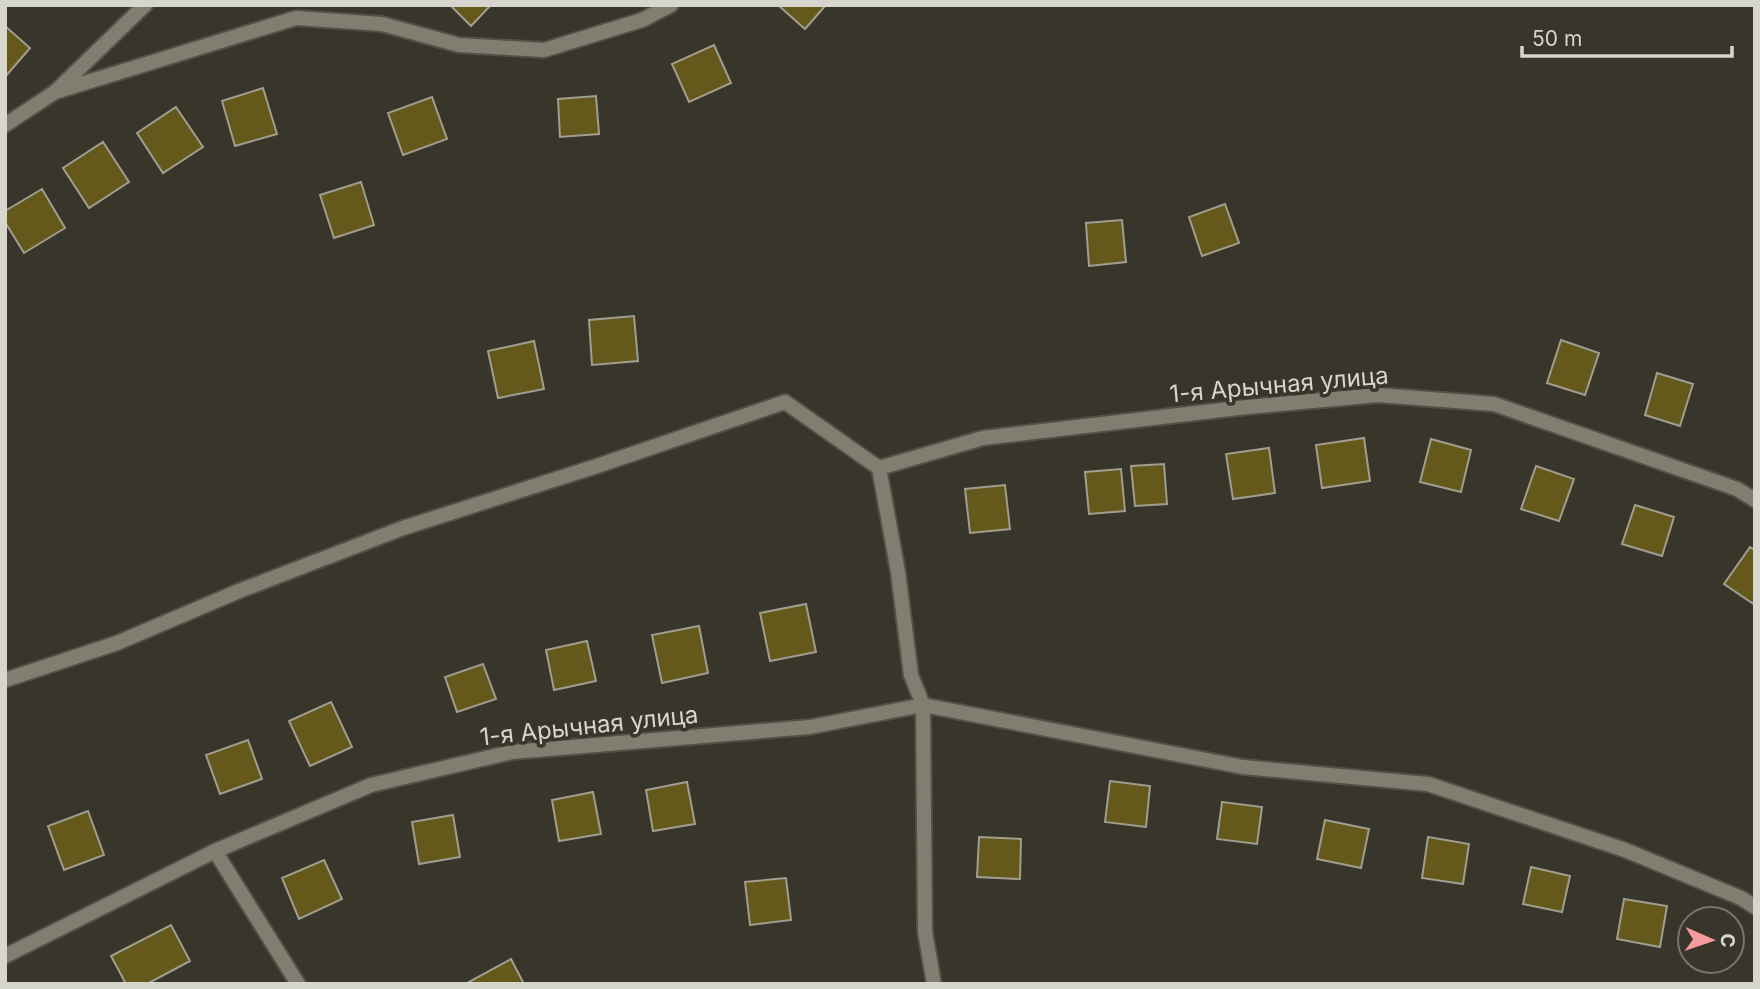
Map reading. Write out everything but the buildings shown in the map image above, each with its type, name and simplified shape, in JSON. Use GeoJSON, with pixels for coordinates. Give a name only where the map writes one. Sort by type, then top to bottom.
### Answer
{"type":"FeatureCollection","features":[{"type":"Feature","properties":{"kind":"street"},"geometry":{"type":"LineString","coordinates":[[5,125],[55,92],[145,5]]}},
{"type":"Feature","properties":{"kind":"street"},"geometry":{"type":"LineString","coordinates":[[55,92],[296,18],[382,24],[459,45],[544,50],[642,20],[671,5]]}},
{"type":"Feature","properties":{"kind":"street","name":"1-я Арычная улица"},"geometry":{"type":"LineString","coordinates":[[879,468],[983,438],[1247,407],[1378,395],[1494,404],[1737,489],[1755,500]]}},
{"type":"Feature","properties":{"kind":"street"},"geometry":{"type":"LineString","coordinates":[[5,680],[117,643],[239,591],[402,528],[785,402],[879,468],[898,572],[911,675],[923,705],[925,932],[934,984]]}},
{"type":"Feature","properties":{"kind":"street","name":"1-я Арычная улица"},"geometry":{"type":"LineString","coordinates":[[5,956],[215,851],[371,785],[512,752],[810,727],[923,705],[1242,766],[1428,784],[1625,850],[1741,898],[1755,907]]}},
{"type":"Feature","properties":{"kind":"street"},"geometry":{"type":"LineString","coordinates":[[215,851],[298,984]]}}]}
